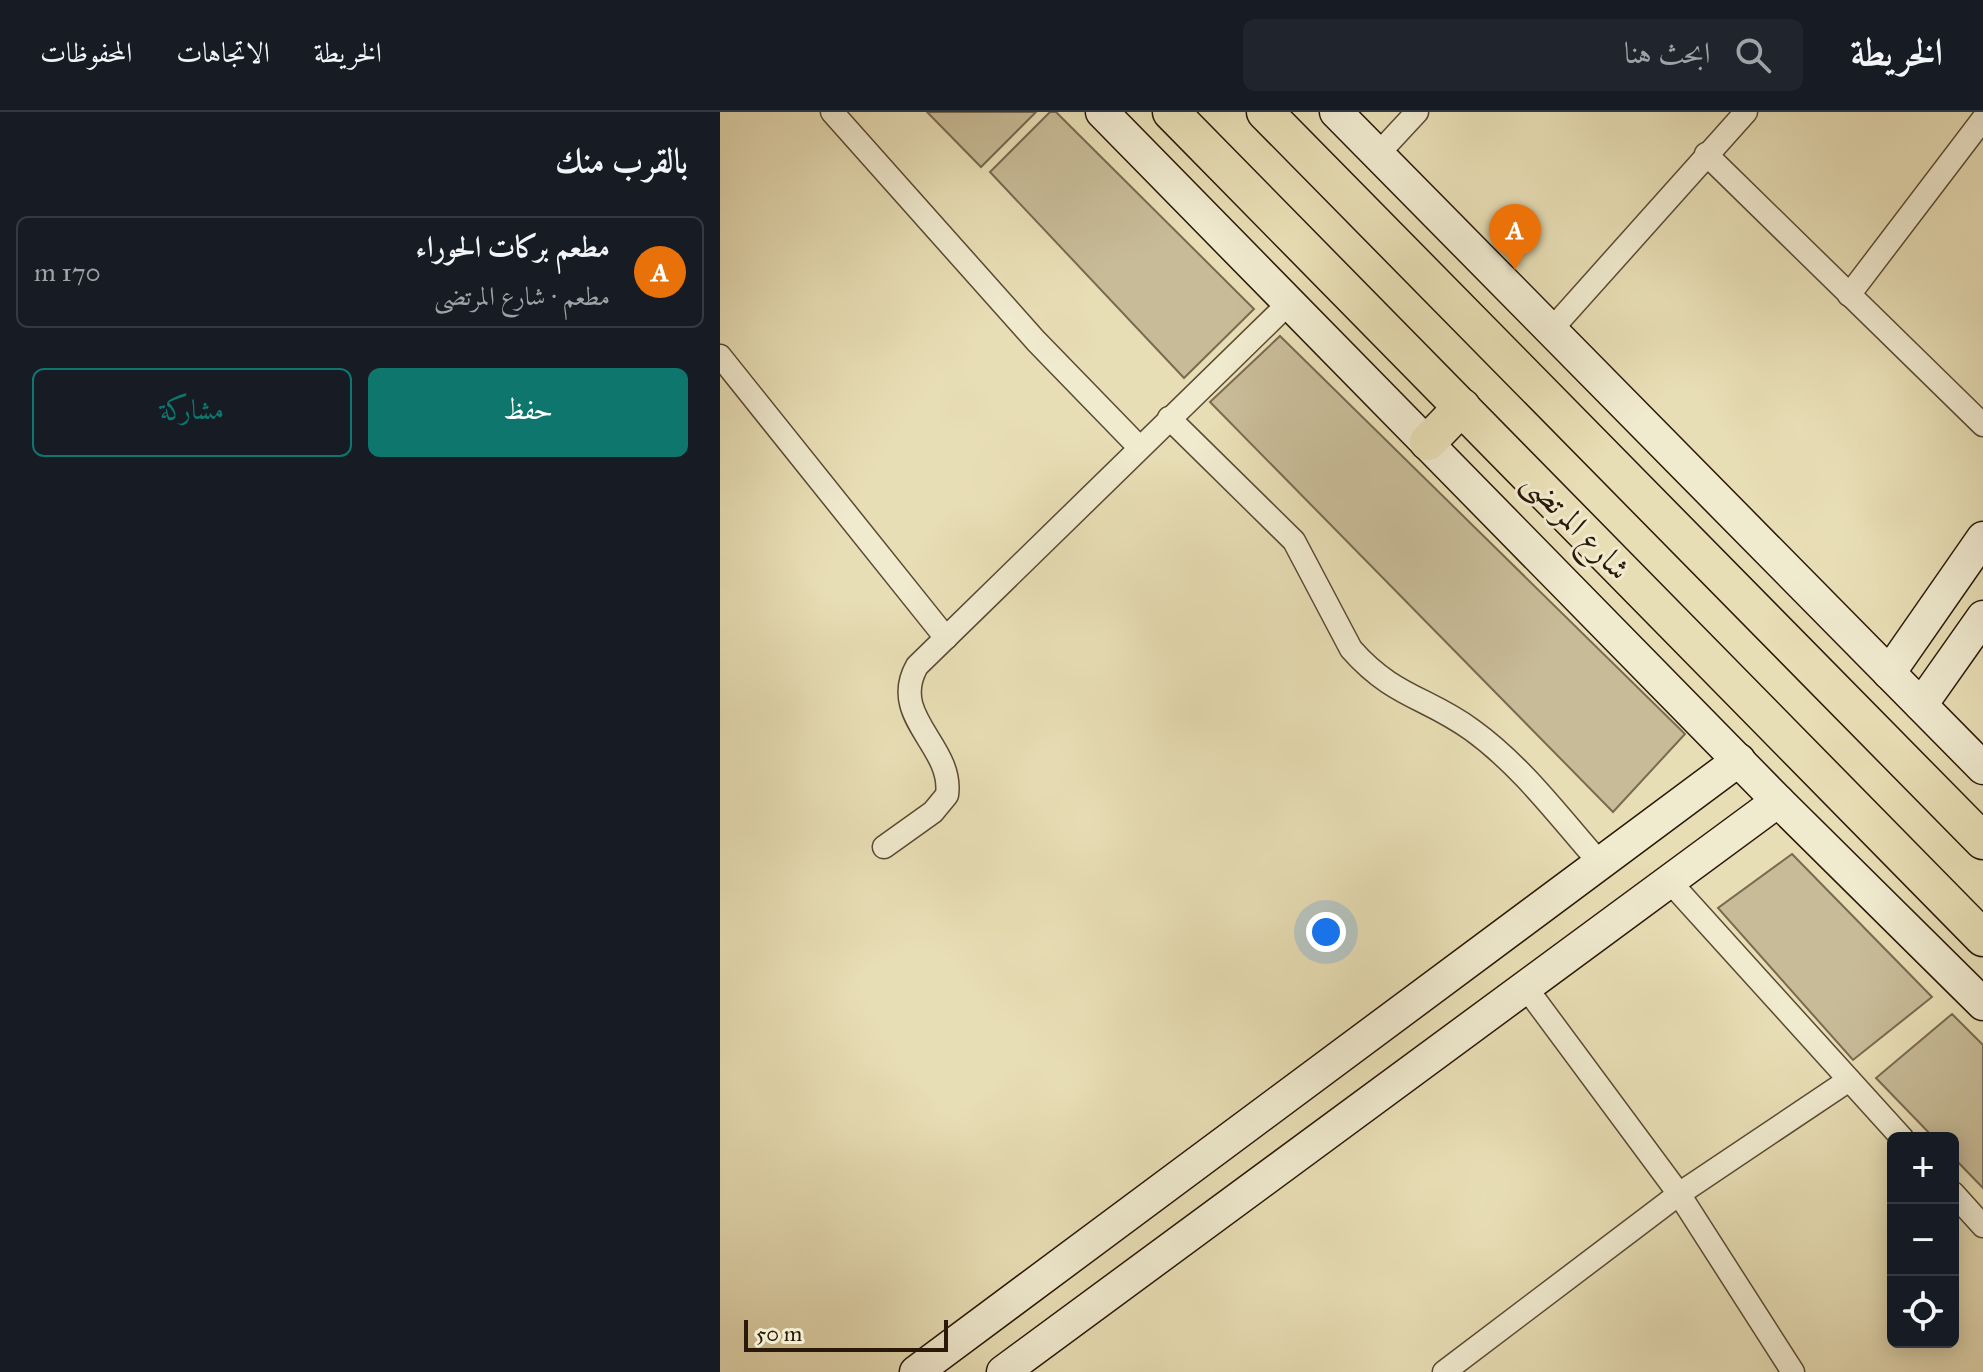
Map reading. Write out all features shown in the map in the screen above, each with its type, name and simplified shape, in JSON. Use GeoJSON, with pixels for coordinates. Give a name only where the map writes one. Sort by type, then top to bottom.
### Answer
{"type":"FeatureCollection","features":[{"type":"Feature","properties":{"kind":"main road","name":"شارع المرتضى"},"geometry":{"type":"LineString","coordinates":[[1171,112],[1983,938]]}},
{"type":"Feature","properties":{"kind":"main road","name":"شارع المرتضى"},"geometry":{"type":"LineString","coordinates":[[1265,112],[1983,841]]}},
{"type":"Feature","properties":{"kind":"main road"},"geometry":{"type":"LineString","coordinates":[[1428,442],[1462,407]]}},
{"type":"Feature","properties":{"kind":"street"},"geometry":{"type":"LineString","coordinates":[[832,112],[1036,341],[1139,447]]}},
{"type":"Feature","properties":{"kind":"street"},"geometry":{"type":"LineString","coordinates":[[1102,112],[1778,801],[1983,1004]]}},
{"type":"Feature","properties":{"kind":"street"},"geometry":{"type":"LineString","coordinates":[[1336,112],[1983,768]]}},
{"type":"Feature","properties":{"kind":"street"},"geometry":{"type":"LineString","coordinates":[[1378,154],[1417,112]]}},
{"type":"Feature","properties":{"kind":"street"},"geometry":{"type":"LineString","coordinates":[[1551,330],[1746,112]]}},
{"type":"Feature","properties":{"kind":"street"},"geometry":{"type":"LineString","coordinates":[[1849,295],[1974,120]]}},
{"type":"Feature","properties":{"kind":"street"},"geometry":{"type":"LineString","coordinates":[[1706,154],[1983,425]]}},
{"type":"Feature","properties":{"kind":"street"},"geometry":{"type":"LineString","coordinates":[[884,847],[933,812],[947,795],[947,772],[908,701],[911,677],[917,666],[1290,302]]}},
{"type":"Feature","properties":{"kind":"street"},"geometry":{"type":"LineString","coordinates":[[720,356],[946,638]]}},
{"type":"Feature","properties":{"kind":"street"},"geometry":{"type":"LineString","coordinates":[[1169,418],[1288,532],[1311,567],[1351,649],[1364,664],[1395,690],[1457,720],[1487,741],[1523,776],[1600,863]]}},
{"type":"Feature","properties":{"kind":"street"},"geometry":{"type":"LineString","coordinates":[[1889,673],[1983,538]]}},
{"type":"Feature","properties":{"kind":"street"},"geometry":{"type":"LineString","coordinates":[[1930,615],[1939,638],[1961,648]]}},
{"type":"Feature","properties":{"kind":"street"},"geometry":{"type":"LineString","coordinates":[[1921,705],[1983,617]]}},
{"type":"Feature","properties":{"kind":"street"},"geometry":{"type":"LineString","coordinates":[[916,1372],[1739,760]]}},
{"type":"Feature","properties":{"kind":"street"},"geometry":{"type":"LineString","coordinates":[[1003,1372],[1671,883],[1778,801]]}},
{"type":"Feature","properties":{"kind":"street"},"geometry":{"type":"LineString","coordinates":[[1671,883],[1897,1132]]}},
{"type":"Feature","properties":{"kind":"street"},"geometry":{"type":"LineString","coordinates":[[1527,989],[1679,1194],[1793,1372]]}},
{"type":"Feature","properties":{"kind":"street"},"geometry":{"type":"LineString","coordinates":[[1444,1372],[1679,1194],[1849,1080]]}},
{"type":"Feature","properties":{"kind":"street"},"geometry":{"type":"LineString","coordinates":[[1959,1200],[1983,1226]]}},
{"type":"Feature","properties":{"kind":"shaded area"},"geometry":{"type":"Polygon","coordinates":[[[927,112],[1036,112],[981,167],[927,112]]]}},
{"type":"Feature","properties":{"kind":"shaded area"},"geometry":{"type":"Polygon","coordinates":[[[1050,112],[1056,112],[1254,309],[1184,378],[990,172],[1050,112]]]}},
{"type":"Feature","properties":{"kind":"shaded area"},"geometry":{"type":"Polygon","coordinates":[[[1280,336],[1685,734],[1613,812],[1210,402],[1280,336]]]}},
{"type":"Feature","properties":{"kind":"shaded area"},"geometry":{"type":"Polygon","coordinates":[[[1792,854],[1932,997],[1853,1060],[1718,908],[1792,854]]]}},
{"type":"Feature","properties":{"kind":"shaded area"},"geometry":{"type":"Polygon","coordinates":[[[1952,1014],[1983,1045],[1983,1188],[1959,1163],[1959,1132],[1928,1132],[1876,1078],[1952,1014]]]}},
{"type":"Feature","properties":{"kind":"place","name":"مطعم بركات الحوراء"},"geometry":{"type":"Point","coordinates":[1515,270]}}]}
